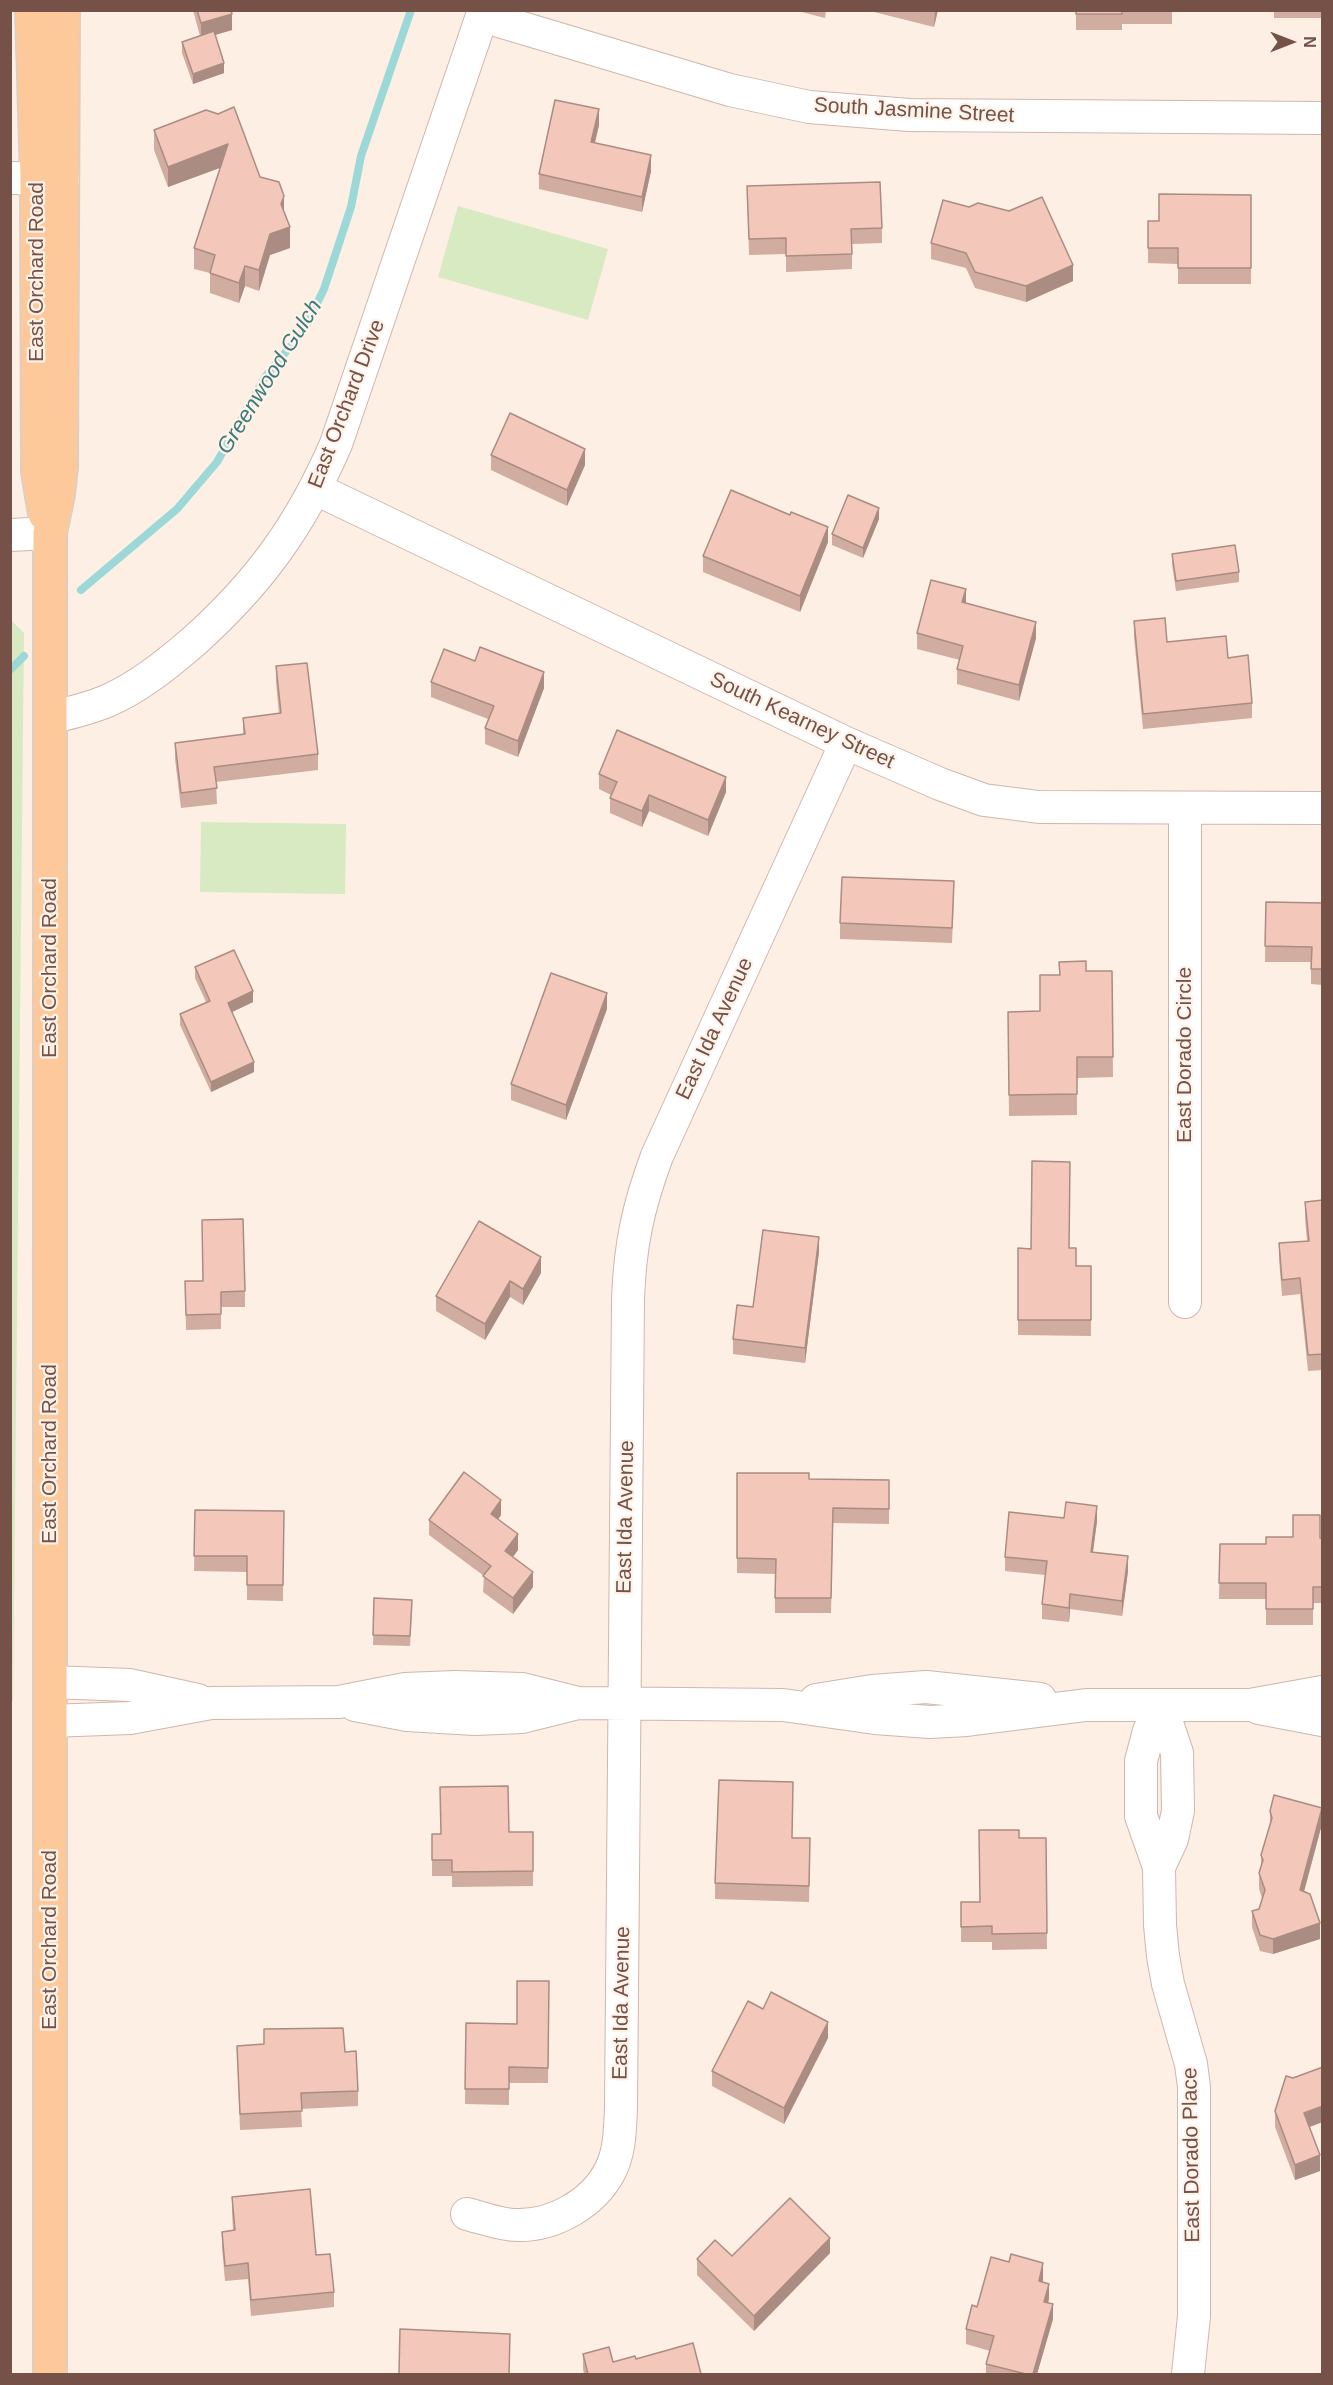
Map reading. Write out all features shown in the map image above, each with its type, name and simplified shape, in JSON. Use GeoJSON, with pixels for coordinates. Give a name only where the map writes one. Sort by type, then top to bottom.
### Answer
{"type":"FeatureCollection","features":[{"type":"Feature","properties":{"kind":"main road","name":"East Orchard Road"},"geometry":{"type":"LineString","coordinates":[[33,10],[37,178],[61,467],[50,533],[50,2374]]}},
{"type":"Feature","properties":{"kind":"main road","name":"East Orchard Road"},"geometry":{"type":"LineString","coordinates":[[37,178],[63,10]]}},
{"type":"Feature","properties":{"kind":"street","name":"South Jasmine Street"},"geometry":{"type":"LineString","coordinates":[[483,13],[730,90],[836,110],[909,115],[1323,118]]}},
{"type":"Feature","properties":{"kind":"street","name":"East Orchard Drive"},"geometry":{"type":"LineString","coordinates":[[50,718],[106,701],[149,678],[178,655],[240,596],[285,542],[316,489],[352,401],[483,13]]}},
{"type":"Feature","properties":{"kind":"street","name":"South Kearney Street"},"geometry":{"type":"LineString","coordinates":[[316,489],[846,742],[940,784],[999,803],[1039,807],[1323,808]]}},
{"type":"Feature","properties":{"kind":"street"},"geometry":{"type":"LineString","coordinates":[[10,535],[50,533]]}},
{"type":"Feature","properties":{"kind":"street","name":"East Ida Avenue"},"geometry":{"type":"LineString","coordinates":[[467,2214],[518,2225],[555,2218],[571,2210],[601,2186],[616,2155],[621,2108],[628,1299],[630,1262],[638,1210],[657,1156],[846,742]]}},
{"type":"Feature","properties":{"kind":"street","name":"East Dorado Circle"},"geometry":{"type":"LineString","coordinates":[[1185,808],[1185,1302]]}},
{"type":"Feature","properties":{"kind":"street"},"geometry":{"type":"LineString","coordinates":[[50,1682],[130,1685],[211,1703]]}},
{"type":"Feature","properties":{"kind":"street"},"geometry":{"type":"LineString","coordinates":[[50,1721],[130,1718],[211,1703],[339,1702],[407,1715],[475,1719],[522,1718],[578,1702],[783,1705],[872,1691],[926,1687],[1086,1705],[1250,1705],[1323,1692]]}},
{"type":"Feature","properties":{"kind":"street","name":"East Dorado Place"},"geometry":{"type":"LineString","coordinates":[[1161,1705],[1141,1761],[1141,1816],[1159,1867],[1163,1956],[1168,1984],[1191,2064],[1194,2087],[1194,2316],[1188,2374]]}},
{"type":"Feature","properties":{"kind":"street"},"geometry":{"type":"LineString","coordinates":[[1250,1705],[1323,1720]]}},
{"type":"Feature","properties":{"kind":"green space"},"geometry":{"type":"Polygon","coordinates":[[[458,206],[608,249],[588,320],[438,277],[458,206]]]}},
{"type":"Feature","properties":{"kind":"green space"},"geometry":{"type":"Polygon","coordinates":[[[10,619],[24,633],[13,1701],[10,1701],[10,619]]]}},
{"type":"Feature","properties":{"kind":"green space"},"geometry":{"type":"Polygon","coordinates":[[[201,822],[346,824],[345,894],[200,892],[201,822]]]}},
{"type":"Feature","properties":{"kind":"building"},"geometry":{"type":"Polygon","coordinates":[[[197,10],[231,10],[232,14],[201,23],[197,10]]]}},
{"type":"Feature","properties":{"kind":"building"},"geometry":{"type":"Polygon","coordinates":[[[1076,10],[1122,10],[1122,14],[1076,14],[1076,10]]]}},
{"type":"Feature","properties":{"kind":"building"},"geometry":{"type":"Polygon","coordinates":[[[214,31],[224,63],[193,74],[182,42],[214,31]]]}},
{"type":"Feature","properties":{"kind":"building"},"geometry":{"type":"Polygon","coordinates":[[[555,100],[599,109],[591,142],[651,155],[642,197],[539,174],[555,100]]]}},
{"type":"Feature","properties":{"kind":"building"},"geometry":{"type":"Polygon","coordinates":[[[234,107],[260,177],[279,182],[284,196],[281,204],[290,227],[270,234],[259,270],[245,266],[239,283],[210,273],[215,255],[194,248],[228,144],[168,167],[154,130],[206,110],[218,114],[234,107]]]}},
{"type":"Feature","properties":{"kind":"building"},"geometry":{"type":"Polygon","coordinates":[[[880,182],[882,228],[851,229],[852,254],[786,256],[786,238],[749,239],[747,186],[880,182]]]}},
{"type":"Feature","properties":{"kind":"building"},"geometry":{"type":"Polygon","coordinates":[[[1159,194],[1251,195],[1251,268],[1178,268],[1178,248],[1148,248],[1148,221],[1159,221],[1159,194]]]}},
{"type":"Feature","properties":{"kind":"building"},"geometry":{"type":"Polygon","coordinates":[[[1042,197],[1073,265],[1026,286],[975,272],[966,253],[931,243],[943,200],[969,207],[978,203],[1009,211],[1042,197]]]}},
{"type":"Feature","properties":{"kind":"building"},"geometry":{"type":"Polygon","coordinates":[[[510,413],[585,449],[567,490],[491,455],[510,413]]]}},
{"type":"Feature","properties":{"kind":"building"},"geometry":{"type":"Polygon","coordinates":[[[731,490],[790,515],[791,512],[828,527],[800,596],[703,556],[731,490]]]}},
{"type":"Feature","properties":{"kind":"building"},"geometry":{"type":"Polygon","coordinates":[[[848,495],[879,508],[863,548],[832,534],[848,495]]]}},
{"type":"Feature","properties":{"kind":"building"},"geometry":{"type":"Polygon","coordinates":[[[1235,545],[1239,572],[1176,581],[1172,554],[1235,545]]]}},
{"type":"Feature","properties":{"kind":"building"},"geometry":{"type":"Polygon","coordinates":[[[931,580],[966,589],[962,602],[1036,622],[1019,685],[957,669],[963,646],[917,633],[931,580]]]}},
{"type":"Feature","properties":{"kind":"building"},"geometry":{"type":"Polygon","coordinates":[[[1165,618],[1167,642],[1226,636],[1228,658],[1248,655],[1252,703],[1143,714],[1134,621],[1165,618]]]}},
{"type":"Feature","properties":{"kind":"building"},"geometry":{"type":"Polygon","coordinates":[[[480,647],[544,672],[518,741],[485,728],[494,706],[431,682],[444,649],[475,661],[480,647]]]}},
{"type":"Feature","properties":{"kind":"building"},"geometry":{"type":"Polygon","coordinates":[[[307,663],[318,754],[214,767],[217,788],[181,793],[175,743],[245,734],[243,718],[281,713],[276,666],[307,663]]]}},
{"type":"Feature","properties":{"kind":"building"},"geometry":{"type":"Polygon","coordinates":[[[617,730],[726,777],[708,820],[649,795],[642,811],[610,798],[617,782],[599,774],[617,730]]]}},
{"type":"Feature","properties":{"kind":"building"},"geometry":{"type":"Polygon","coordinates":[[[842,877],[954,881],[952,928],[840,923],[842,877]]]}},
{"type":"Feature","properties":{"kind":"building"},"geometry":{"type":"Polygon","coordinates":[[[1266,902],[1323,903],[1323,969],[1311,969],[1312,947],[1265,946],[1266,902]]]}},
{"type":"Feature","properties":{"kind":"building"},"geometry":{"type":"Polygon","coordinates":[[[234,950],[253,991],[228,1003],[254,1062],[211,1082],[180,1014],[210,1001],[195,967],[234,950]]]}},
{"type":"Feature","properties":{"kind":"building"},"geometry":{"type":"Polygon","coordinates":[[[1086,961],[1086,971],[1112,971],[1113,1057],[1077,1057],[1077,1094],[1009,1095],[1008,1012],[1040,1011],[1040,975],[1060,975],[1059,962],[1086,961]]]}},
{"type":"Feature","properties":{"kind":"building"},"geometry":{"type":"Polygon","coordinates":[[[551,973],[607,993],[566,1105],[511,1084],[551,973]]]}},
{"type":"Feature","properties":{"kind":"building"},"geometry":{"type":"Polygon","coordinates":[[[1032,1161],[1070,1162],[1069,1248],[1076,1248],[1076,1266],[1091,1266],[1091,1320],[1018,1320],[1018,1248],[1031,1249],[1032,1161]]]}},
{"type":"Feature","properties":{"kind":"building"},"geometry":{"type":"Polygon","coordinates":[[[1323,1200],[1323,1354],[1308,1355],[1300,1278],[1282,1280],[1279,1243],[1309,1241],[1305,1202],[1323,1200]]]}},
{"type":"Feature","properties":{"kind":"building"},"geometry":{"type":"Polygon","coordinates":[[[243,1219],[245,1291],[221,1292],[221,1314],[186,1315],[185,1281],[203,1281],[202,1220],[243,1219]]]}},
{"type":"Feature","properties":{"kind":"building"},"geometry":{"type":"Polygon","coordinates":[[[479,1221],[541,1257],[523,1289],[510,1281],[485,1324],[436,1296],[479,1221]]]}},
{"type":"Feature","properties":{"kind":"building"},"geometry":{"type":"Polygon","coordinates":[[[763,1230],[819,1237],[805,1348],[733,1339],[737,1305],[753,1307],[763,1230]]]}},
{"type":"Feature","properties":{"kind":"building"},"geometry":{"type":"Polygon","coordinates":[[[464,1472],[501,1500],[491,1514],[518,1534],[505,1551],[533,1572],[513,1598],[483,1576],[491,1566],[429,1520],[464,1472]]]}},
{"type":"Feature","properties":{"kind":"building"},"geometry":{"type":"Polygon","coordinates":[[[737,1473],[809,1473],[809,1479],[889,1480],[889,1509],[833,1508],[831,1598],[775,1598],[776,1559],[737,1558],[737,1473]]]}},
{"type":"Feature","properties":{"kind":"building"},"geometry":{"type":"Polygon","coordinates":[[[1066,1502],[1097,1506],[1091,1552],[1128,1556],[1122,1601],[1070,1594],[1069,1608],[1042,1604],[1047,1561],[1005,1557],[1009,1512],[1064,1518],[1066,1502]]]}},
{"type":"Feature","properties":{"kind":"building"},"geometry":{"type":"Polygon","coordinates":[[[195,1510],[284,1511],[283,1585],[247,1585],[247,1556],[194,1556],[195,1510]]]}},
{"type":"Feature","properties":{"kind":"building"},"geometry":{"type":"Polygon","coordinates":[[[1293,1515],[1320,1515],[1320,1538],[1323,1538],[1323,1587],[1313,1587],[1313,1609],[1266,1609],[1266,1583],[1219,1583],[1220,1544],[1266,1544],[1266,1537],[1293,1537],[1293,1515]]]}},
{"type":"Feature","properties":{"kind":"building"},"geometry":{"type":"Polygon","coordinates":[[[374,1598],[412,1600],[410,1636],[373,1635],[374,1598]]]}},
{"type":"Feature","properties":{"kind":"building"},"geometry":{"type":"Polygon","coordinates":[[[719,1780],[793,1782],[792,1838],[810,1838],[809,1886],[715,1883],[719,1780]]]}},
{"type":"Feature","properties":{"kind":"building"},"geometry":{"type":"Polygon","coordinates":[[[508,1786],[509,1832],[533,1832],[533,1871],[452,1872],[452,1860],[432,1860],[432,1834],[441,1834],[440,1787],[508,1786]]]}},
{"type":"Feature","properties":{"kind":"building"},"geometry":{"type":"Polygon","coordinates":[[[1274,1795],[1322,1808],[1300,1890],[1310,1894],[1320,1923],[1273,1939],[1260,1935],[1252,1911],[1259,1909],[1265,1890],[1259,1873],[1263,1860],[1261,1855],[1272,1818],[1270,1811],[1274,1795]]]}},
{"type":"Feature","properties":{"kind":"building"},"geometry":{"type":"Polygon","coordinates":[[[979,1830],[1019,1830],[1019,1838],[1046,1838],[1047,1933],[992,1934],[992,1926],[961,1927],[961,1902],[980,1902],[979,1830]]]}},
{"type":"Feature","properties":{"kind":"building"},"geometry":{"type":"Polygon","coordinates":[[[517,1981],[549,1981],[548,2068],[509,2067],[509,2089],[465,2089],[466,2023],[517,2024],[517,1981]]]}},
{"type":"Feature","properties":{"kind":"building"},"geometry":{"type":"Polygon","coordinates":[[[771,1992],[828,2022],[784,2108],[712,2071],[748,2001],[763,2009],[771,1992]]]}},
{"type":"Feature","properties":{"kind":"building"},"geometry":{"type":"Polygon","coordinates":[[[343,2028],[345,2052],[356,2051],[358,2091],[301,2093],[302,2111],[240,2114],[237,2046],[264,2044],[264,2029],[343,2028]]]}},
{"type":"Feature","properties":{"kind":"building"},"geometry":{"type":"Polygon","coordinates":[[[1323,2067],[1323,2106],[1304,2113],[1320,2155],[1295,2165],[1275,2111],[1286,2076],[1293,2078],[1323,2067]]]}},
{"type":"Feature","properties":{"kind":"building"},"geometry":{"type":"Polygon","coordinates":[[[310,2189],[316,2255],[330,2254],[334,2292],[251,2300],[248,2263],[225,2266],[222,2232],[235,2230],[232,2197],[310,2189]]]}},
{"type":"Feature","properties":{"kind":"building"},"geometry":{"type":"Polygon","coordinates":[[[790,2198],[830,2238],[754,2316],[697,2259],[715,2240],[732,2256],[790,2198]]]}},
{"type":"Feature","properties":{"kind":"building"},"geometry":{"type":"Polygon","coordinates":[[[1011,2254],[1043,2263],[1039,2281],[1049,2284],[1044,2302],[1053,2304],[1033,2374],[986,2364],[994,2336],[966,2329],[972,2305],[977,2307],[991,2257],[1009,2262],[1011,2254]]]}},
{"type":"Feature","properties":{"kind":"building"},"geometry":{"type":"Polygon","coordinates":[[[400,2329],[510,2334],[509,2374],[399,2374],[400,2329]]]}},
{"type":"Feature","properties":{"kind":"building"},"geometry":{"type":"Polygon","coordinates":[[[693,2343],[701,2374],[588,2374],[583,2354],[609,2347],[613,2362],[635,2356],[636,2359],[693,2343]]]}},
{"type":"Feature","properties":{"kind":"waterway","name":"Greenwood Gulch"},"geometry":{"type":"LineString","coordinates":[[81,590],[177,509],[217,462],[265,377],[304,330],[324,289],[351,207],[361,156],[411,10]]}},
{"type":"Feature","properties":{"kind":"waterway","name":"Greenwood Gulch"},"geometry":{"type":"LineString","coordinates":[[10,670],[24,656]]}}]}
